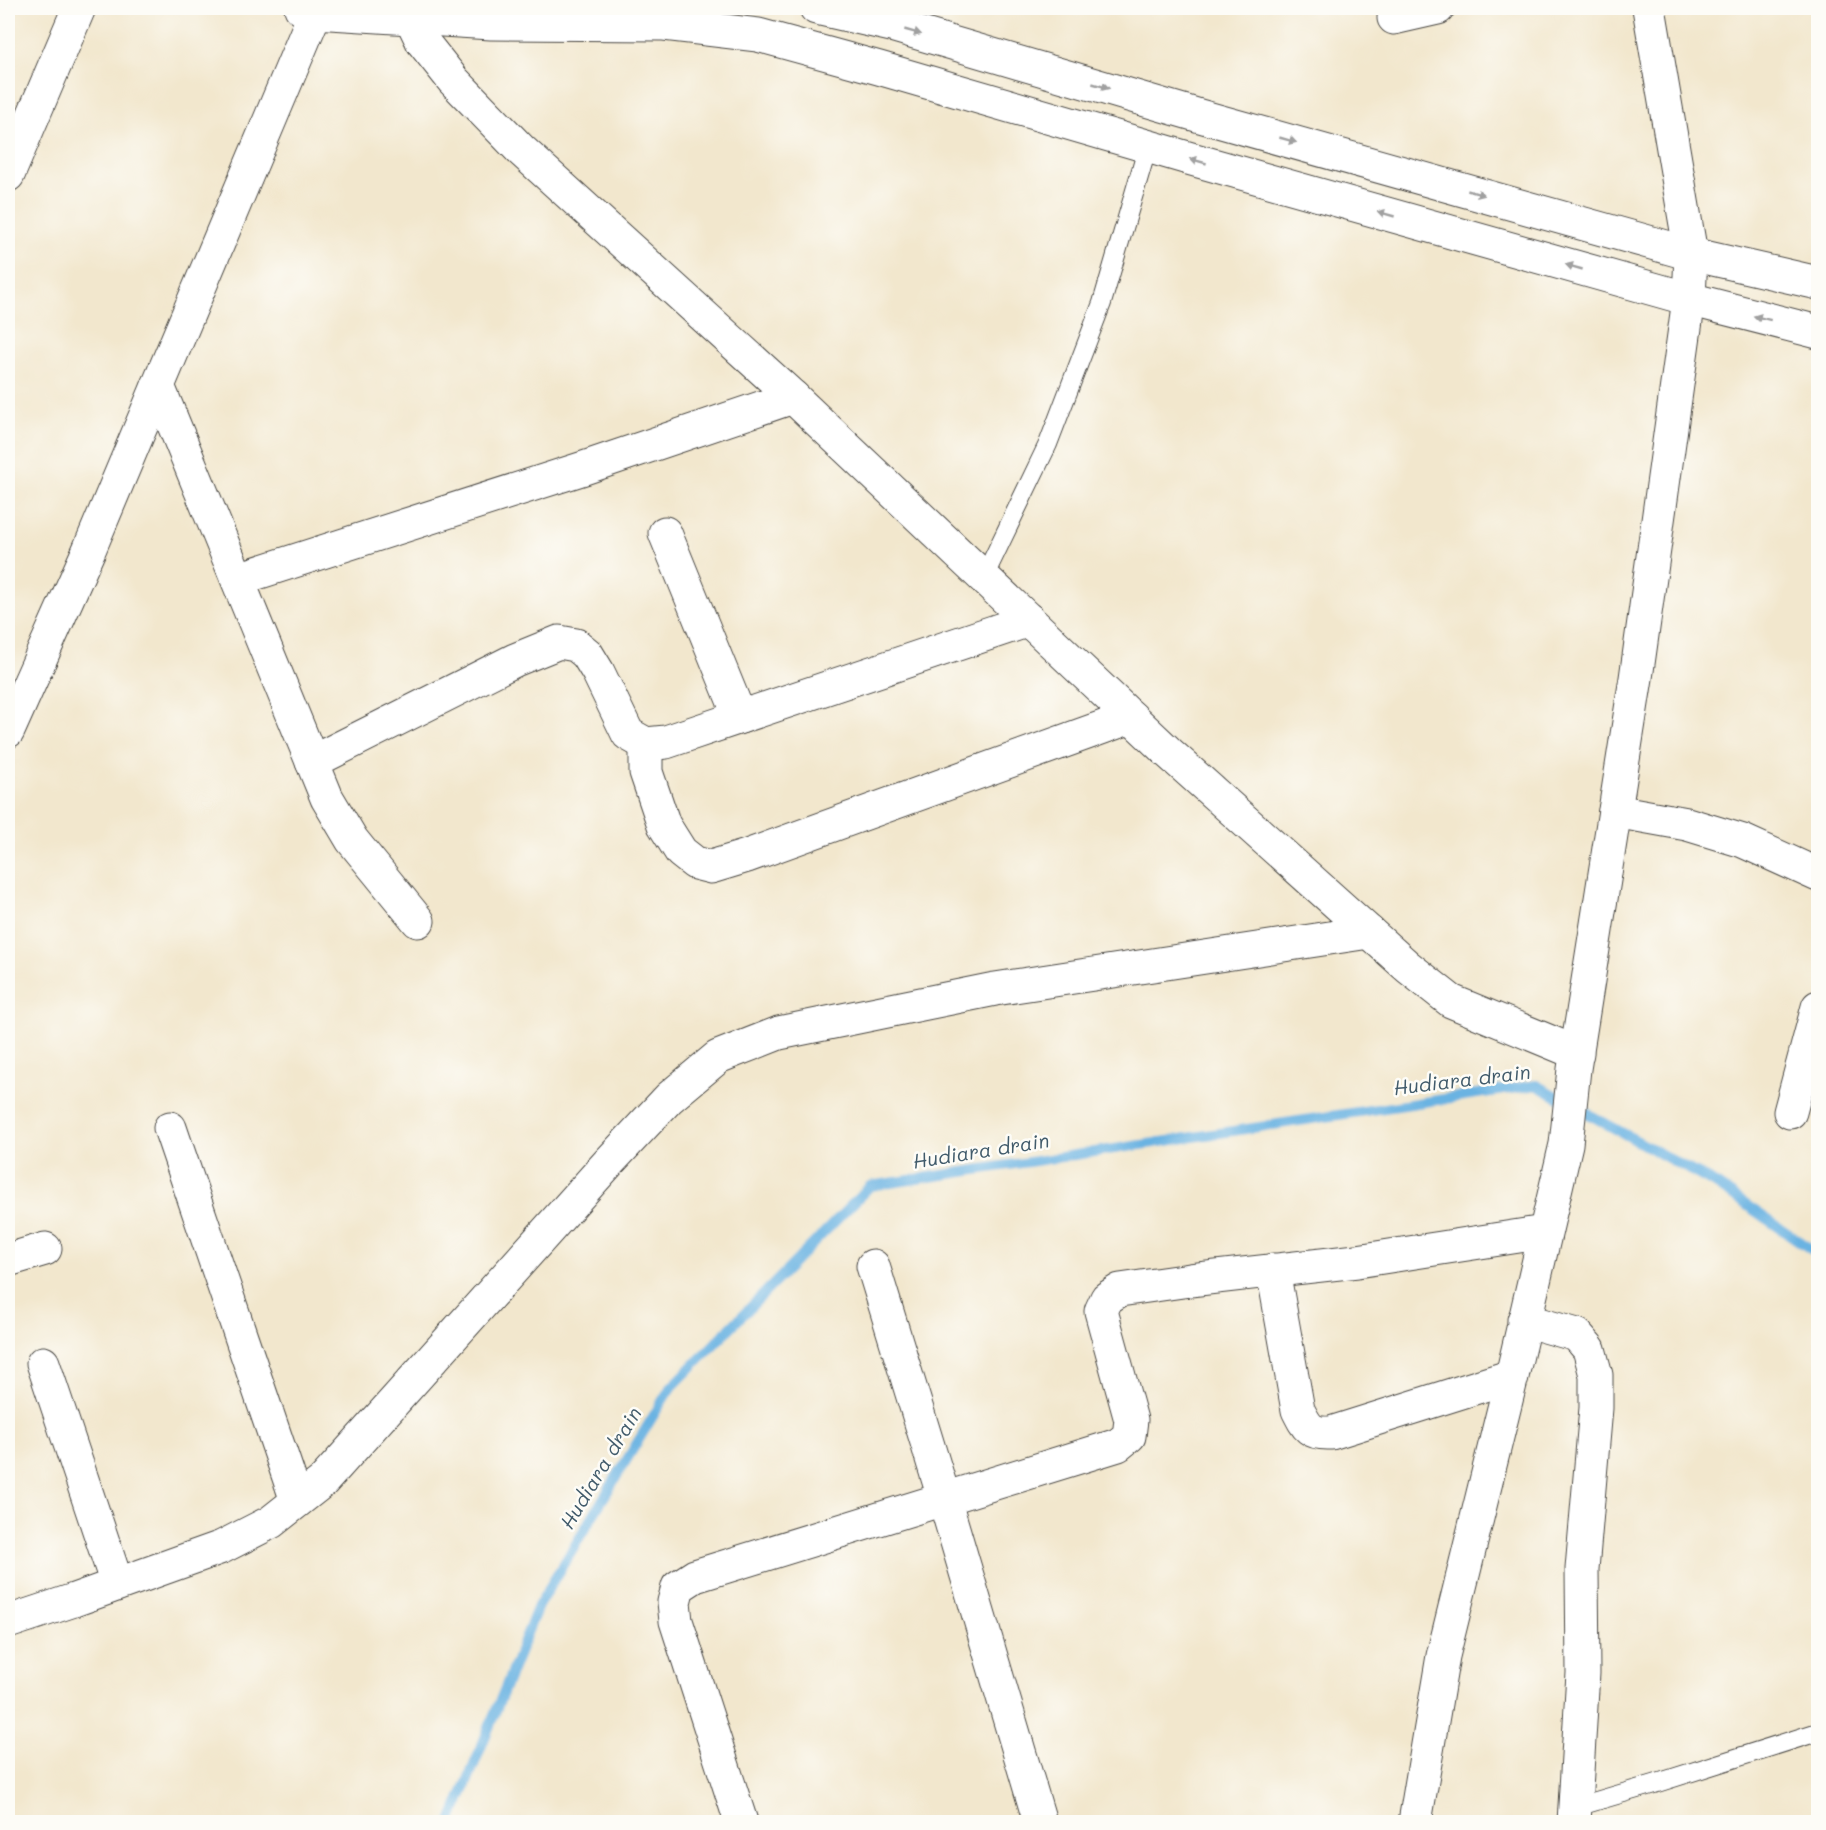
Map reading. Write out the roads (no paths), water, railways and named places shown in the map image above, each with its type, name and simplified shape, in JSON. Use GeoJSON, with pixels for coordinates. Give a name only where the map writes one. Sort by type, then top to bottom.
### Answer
{"type":"FeatureCollection","features":[{"type":"Feature","properties":{"kind":"street"},"geometry":{"type":"LineString","coordinates":[[8,175],[79,8]]}},
{"type":"Feature","properties":{"kind":"street"},"geometry":{"type":"LineString","coordinates":[[816,8],[891,25],[1211,119],[1691,254],[1818,283]]}},
{"type":"Feature","properties":{"kind":"street"},"geometry":{"type":"LineString","coordinates":[[1394,18],[1438,8]]}},
{"type":"Feature","properties":{"kind":"street"},"geometry":{"type":"LineString","coordinates":[[1423,1822],[1415,1822],[1443,1656],[1566,1144],[1576,1061],[1636,678],[1689,299],[1691,254],[1648,8]]}},
{"type":"Feature","properties":{"kind":"street"},"geometry":{"type":"LineString","coordinates":[[8,731],[89,550],[158,386],[311,9],[411,13],[491,23],[634,16],[664,24],[758,35],[1689,299],[1818,332]]}},
{"type":"Feature","properties":{"kind":"street"},"geometry":{"type":"LineString","coordinates":[[411,13],[422,41],[453,80],[521,150],[793,397],[1131,717],[1369,932],[1450,1001],[1576,1061]]}},
{"type":"Feature","properties":{"kind":"street"},"geometry":{"type":"LineString","coordinates":[[158,386],[327,798],[352,840],[418,921]]}},
{"type":"Feature","properties":{"kind":"street"},"geometry":{"type":"LineString","coordinates":[[238,579],[584,468],[793,397]]}},
{"type":"Feature","properties":{"kind":"street"},"geometry":{"type":"LineString","coordinates":[[665,533],[740,717]]}},
{"type":"Feature","properties":{"kind":"street"},"geometry":{"type":"LineString","coordinates":[[312,762],[514,660],[560,642],[576,645],[587,654],[628,734],[646,744],[666,742],[1029,620]]}},
{"type":"Feature","properties":{"kind":"street"},"geometry":{"type":"LineString","coordinates":[[646,744],[646,772],[664,825],[681,852],[695,863],[711,867],[1131,717]]}},
{"type":"Feature","properties":{"kind":"street"},"geometry":{"type":"LineString","coordinates":[[1615,812],[1687,824],[1743,841],[1818,875]]}},
{"type":"Feature","properties":{"kind":"street"},"geometry":{"type":"LineString","coordinates":[[8,1622],[222,1547],[271,1522],[323,1481],[609,1162],[669,1098],[718,1057],[779,1033],[995,989],[1369,932]]}},
{"type":"Feature","properties":{"kind":"street"},"geometry":{"type":"LineString","coordinates":[[1790,1112],[1818,1007]]}},
{"type":"Feature","properties":{"kind":"street"},"geometry":{"type":"LineString","coordinates":[[170,1128],[297,1501]]}},
{"type":"Feature","properties":{"kind":"street"},"geometry":{"type":"LineString","coordinates":[[741,1822],[676,1621],[674,1602],[678,1587],[695,1576],[1118,1445],[1130,1436],[1131,1420],[1101,1311],[1107,1298],[1120,1290],[1357,1261],[1545,1232]]}},
{"type":"Feature","properties":{"kind":"street"},"geometry":{"type":"LineString","coordinates":[[8,1260],[45,1249]]}},
{"type":"Feature","properties":{"kind":"street"},"geometry":{"type":"LineString","coordinates":[[873,1266],[1040,1822]]}},
{"type":"Feature","properties":{"kind":"street"},"geometry":{"type":"LineString","coordinates":[[1273,1270],[1298,1410],[1307,1426],[1317,1434],[1331,1433],[1512,1376]]}},
{"type":"Feature","properties":{"kind":"street"},"geometry":{"type":"LineString","coordinates":[[1524,1320],[1576,1335],[1589,1349],[1596,1375],[1596,1408],[1582,1569],[1583,1673],[1575,1815]]}},
{"type":"Feature","properties":{"kind":"street"},"geometry":{"type":"LineString","coordinates":[[43,1363],[117,1584]]}},
{"type":"Feature","properties":{"kind":"lane"},"geometry":{"type":"LineString","coordinates":[[984,578],[1048,444],[1102,303],[1148,146]]}},
{"type":"Feature","properties":{"kind":"lane"},"geometry":{"type":"LineString","coordinates":[[1575,1815],[1654,1784],[1818,1732]]}},
{"type":"Feature","properties":{"kind":"waterway","name":"Hudiara drain"},"geometry":{"type":"LineString","coordinates":[[451,1822],[538,1606],[669,1390],[870,1186],[1536,1085],[1717,1185],[1818,1254]]}}]}
